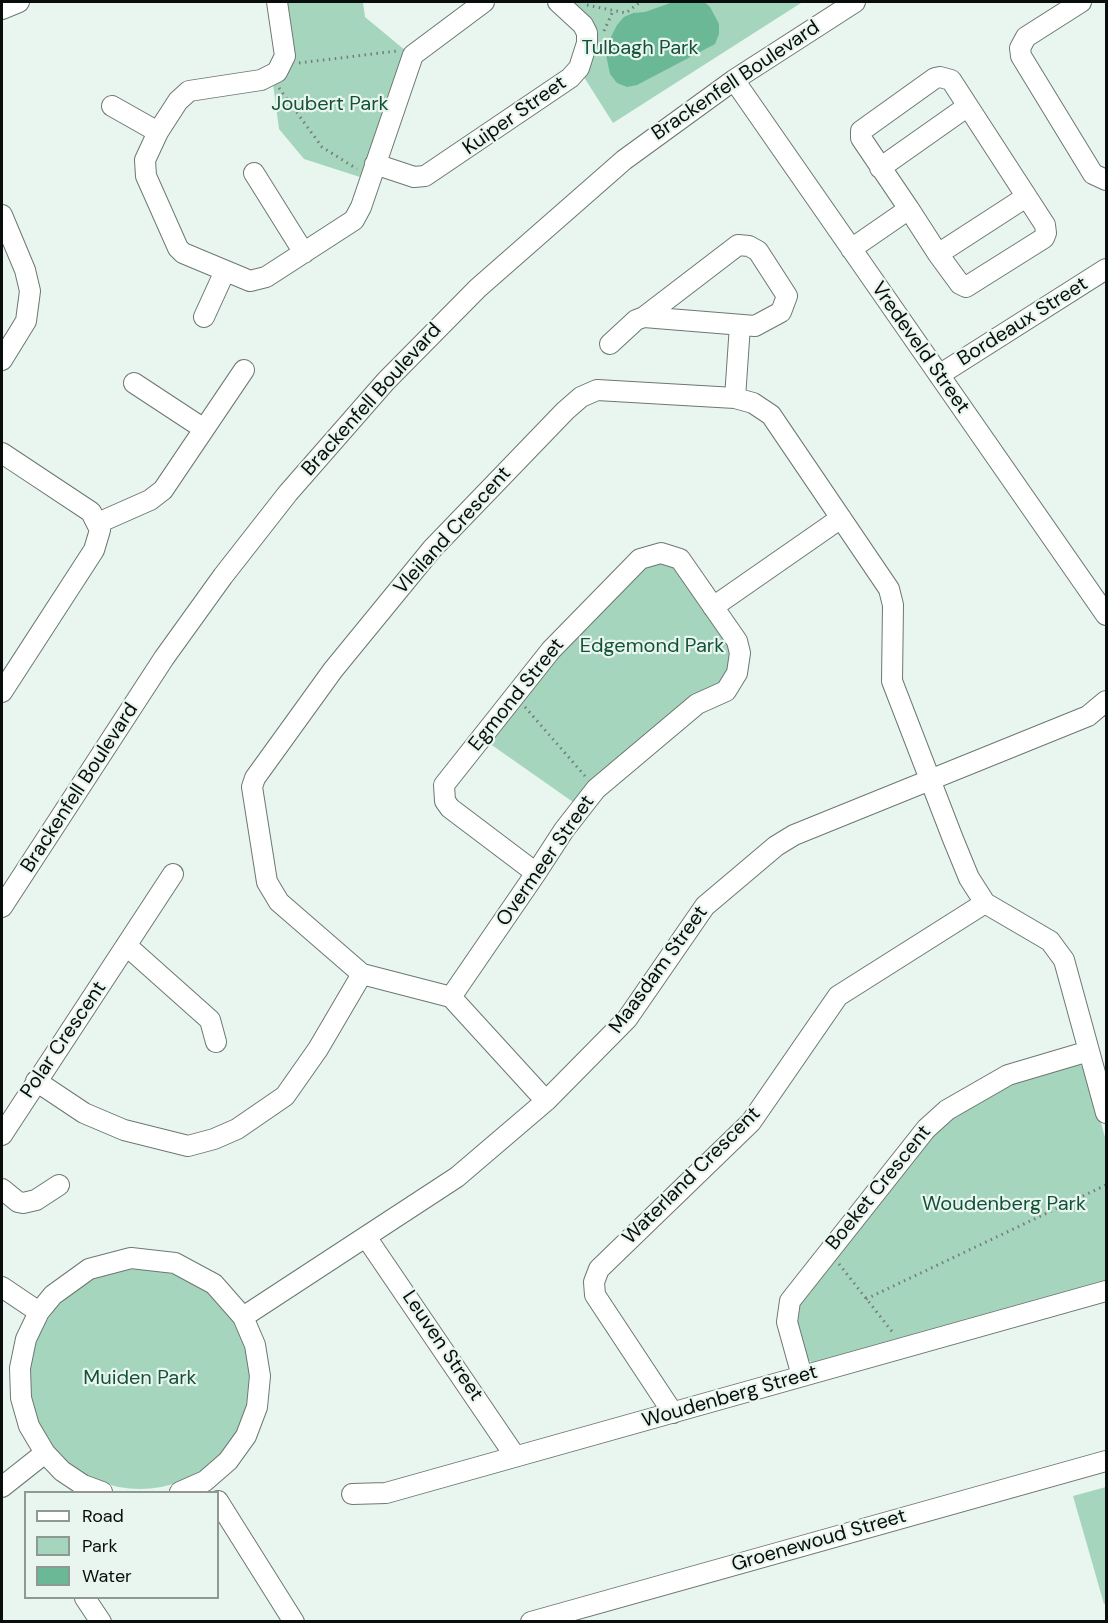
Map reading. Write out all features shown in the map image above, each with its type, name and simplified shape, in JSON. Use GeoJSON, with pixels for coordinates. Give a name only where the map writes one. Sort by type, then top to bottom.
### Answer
{"type":"FeatureCollection","features":[{"type":"Feature","properties":{"kind":"street"},"geometry":{"type":"LineString","coordinates":[[2,9],[19,2]]}},
{"type":"Feature","properties":{"kind":"street"},"geometry":{"type":"LineString","coordinates":[[277,2],[285,57],[280,68],[271,77],[189,91],[178,101],[148,149],[144,168],[173,242],[183,254],[244,279],[261,279],[354,220],[413,55],[484,2]]}},
{"type":"Feature","properties":{"kind":"street","name":"Kuiper Street"},"geometry":{"type":"LineString","coordinates":[[373,171],[414,177],[430,174],[570,78],[579,68],[587,43],[587,33],[583,25],[558,2]]}},
{"type":"Feature","properties":{"kind":"street","name":"Brackenfell Boulevard"},"geometry":{"type":"LineString","coordinates":[[2,907],[205,601],[288,493],[354,415],[425,340],[508,260],[624,160],[734,80],[855,2]]}},
{"type":"Feature","properties":{"kind":"street"},"geometry":{"type":"LineString","coordinates":[[1081,2],[1026,37],[1020,48],[1021,56],[1093,174],[1107,180]]}},
{"type":"Feature","properties":{"kind":"street"},"geometry":{"type":"LineString","coordinates":[[935,78],[951,80],[1045,225],[1044,238],[970,287],[960,284],[880,168],[861,138],[862,128],[935,78]]}},
{"type":"Feature","properties":{"kind":"street","name":"Vredeveld Street"},"geometry":{"type":"LineString","coordinates":[[734,80],[1107,615]]}},
{"type":"Feature","properties":{"kind":"street"},"geometry":{"type":"LineString","coordinates":[[112,106],[158,132]]}},
{"type":"Feature","properties":{"kind":"street"},"geometry":{"type":"LineString","coordinates":[[880,168],[968,106]]}},
{"type":"Feature","properties":{"kind":"street"},"geometry":{"type":"LineString","coordinates":[[254,173],[304,253]]}},
{"type":"Feature","properties":{"kind":"street"},"geometry":{"type":"LineString","coordinates":[[938,254],[1026,197]]}},
{"type":"Feature","properties":{"kind":"street"},"geometry":{"type":"LineString","coordinates":[[851,249],[909,209]]}},
{"type":"Feature","properties":{"kind":"street"},"geometry":{"type":"LineString","coordinates":[[2,215],[25,270],[30,291],[26,321],[2,360]]}},
{"type":"Feature","properties":{"kind":"street"},"geometry":{"type":"LineString","coordinates":[[610,344],[636,320],[644,317],[732,247],[744,245],[758,251],[786,291],[787,301],[781,312],[763,323],[740,325],[644,317]]}},
{"type":"Feature","properties":{"kind":"street","name":"Bordeaux Street"},"geometry":{"type":"LineString","coordinates":[[939,375],[1107,269]]}},
{"type":"Feature","properties":{"kind":"street"},"geometry":{"type":"LineString","coordinates":[[204,317],[225,271]]}},
{"type":"Feature","properties":{"kind":"street"},"geometry":{"type":"LineString","coordinates":[[735,398],[740,325]]}},
{"type":"Feature","properties":{"kind":"street"},"geometry":{"type":"LineString","coordinates":[[98,523],[157,496],[244,370]]}},
{"type":"Feature","properties":{"kind":"street"},"geometry":{"type":"LineString","coordinates":[[134,383],[204,429]]}},
{"type":"Feature","properties":{"kind":"street","name":"Vleiland Crescent"},"geometry":{"type":"LineString","coordinates":[[450,997],[362,974],[279,902],[270,888],[252,797],[255,778],[333,670],[432,549],[581,397],[597,390],[735,398],[753,403],[771,415],[889,589],[893,605],[892,681],[930,780]]}},
{"type":"Feature","properties":{"kind":"street"},"geometry":{"type":"LineString","coordinates":[[2,453],[91,512],[98,523],[98,544],[2,692]]}},
{"type":"Feature","properties":{"kind":"street"},"geometry":{"type":"LineString","coordinates":[[713,607],[841,518]]}},
{"type":"Feature","properties":{"kind":"street","name":"Egmond Street"},"geometry":{"type":"LineString","coordinates":[[536,873],[450,808],[444,794],[444,785],[551,650],[640,559],[661,553],[680,559],[713,607]]}},
{"type":"Feature","properties":{"kind":"street","name":"Overmeer Street"},"geometry":{"type":"LineString","coordinates":[[450,997],[596,789],[697,704],[726,690],[737,673],[740,653],[737,641],[713,607]]}},
{"type":"Feature","properties":{"kind":"street","name":"Maasdam Street"},"geometry":{"type":"LineString","coordinates":[[243,1317],[457,1177],[546,1101],[627,1019],[699,913],[718,894],[776,846],[794,835],[1097,715],[1107,701]]}},
{"type":"Feature","properties":{"kind":"street"},"geometry":{"type":"LineString","coordinates":[[930,780],[969,878],[985,903],[1050,941],[1064,960],[1107,1113]]}},
{"type":"Feature","properties":{"kind":"street","name":"Polar Crescent"},"geometry":{"type":"LineString","coordinates":[[2,1136],[173,874]]}},
{"type":"Feature","properties":{"kind":"street","name":"Waterland Crescent"},"geometry":{"type":"LineString","coordinates":[[673,1413],[596,1295],[594,1282],[599,1269],[751,1122],[838,996],[985,903]]}},
{"type":"Feature","properties":{"kind":"street"},"geometry":{"type":"LineString","coordinates":[[127,946],[210,1020],[216,1042]]}},
{"type":"Feature","properties":{"kind":"street"},"geometry":{"type":"LineString","coordinates":[[36,1081],[84,1113],[124,1130],[188,1146],[214,1139],[237,1129],[285,1096],[318,1049],[362,974]]}},
{"type":"Feature","properties":{"kind":"street"},"geometry":{"type":"LineString","coordinates":[[450,997],[546,1101]]}},
{"type":"Feature","properties":{"kind":"street","name":"Boeket Crescent"},"geometry":{"type":"LineString","coordinates":[[802,1376],[787,1322],[788,1307],[792,1296],[926,1129],[947,1110],[1019,1070],[1089,1051]]}},
{"type":"Feature","properties":{"kind":"street"},"geometry":{"type":"LineString","coordinates":[[2,1189],[23,1203],[36,1200],[59,1185]]}},
{"type":"Feature","properties":{"kind":"street","name":"Leuven Street"},"geometry":{"type":"LineString","coordinates":[[366,1236],[515,1456]]}},
{"type":"Feature","properties":{"kind":"street"},"geometry":{"type":"LineString","coordinates":[[99,1491],[83,1485],[62,1471],[45,1453],[30,1426],[21,1398],[20,1368],[26,1339],[39,1312],[53,1295],[89,1269],[110,1262],[153,1259],[175,1263],[204,1278],[230,1299],[243,1317],[255,1345],[259,1365],[257,1407],[240,1444],[208,1487],[186,1491]]}},
{"type":"Feature","properties":{"kind":"street"},"geometry":{"type":"LineString","coordinates":[[2,1287],[39,1312]]}},
{"type":"Feature","properties":{"kind":"street","name":"Woudenberg Street"},"geometry":{"type":"LineString","coordinates":[[352,1494],[386,1493],[1107,1291]]}},
{"type":"Feature","properties":{"kind":"street"},"geometry":{"type":"LineString","coordinates":[[2,1487],[45,1453]]}},
{"type":"Feature","properties":{"kind":"street","name":"Groenewoud Street"},"geometry":{"type":"LineString","coordinates":[[531,1622],[1107,1461]]}},
{"type":"Feature","properties":{"kind":"street"},"geometry":{"type":"LineString","coordinates":[[219,1503],[294,1622]]}},
{"type":"Feature","properties":{"kind":"street"},"geometry":{"type":"LineString","coordinates":[[86,1599],[101,1622]]}},
{"type":"Feature","properties":{"kind":"path"},"geometry":{"type":"LineString","coordinates":[[583,4],[626,13],[640,2]]}},
{"type":"Feature","properties":{"kind":"path"},"geometry":{"type":"LineString","coordinates":[[285,57],[297,63],[402,51],[413,55]]}},
{"type":"Feature","properties":{"kind":"path"},"geometry":{"type":"LineString","coordinates":[[271,77],[322,147],[373,171]]}},
{"type":"Feature","properties":{"kind":"path"},"geometry":{"type":"LineString","coordinates":[[515,695],[596,789]]}},
{"type":"Feature","properties":{"kind":"path"},"geometry":{"type":"LineString","coordinates":[[866,1299],[1107,1185]]}},
{"type":"Feature","properties":{"kind":"path"},"geometry":{"type":"LineString","coordinates":[[828,1251],[904,1348]]}},
{"type":"Feature","properties":{"kind":"green space","name":"Joubert Park"},"geometry":{"type":"Polygon","coordinates":[[[285,2],[363,2],[365,17],[406,51],[363,178],[304,159],[279,129],[273,84],[285,2]]]}},
{"type":"Feature","properties":{"kind":"green space","name":"Tulbagh Park"},"geometry":{"type":"Polygon","coordinates":[[[571,2],[801,3],[613,123],[582,74],[589,58],[571,2]]]}},
{"type":"Feature","properties":{"kind":"green space","name":"Edgemond Park"},"geometry":{"type":"Polygon","coordinates":[[[651,560],[675,566],[729,643],[731,651],[729,671],[722,682],[585,788],[573,802],[486,741],[546,664],[651,560]]]}},
{"type":"Feature","properties":{"kind":"green space","name":"Woudenberg Park"},"geometry":{"type":"Polygon","coordinates":[[[1076,1063],[1082,1066],[1088,1075],[1106,1141],[1106,1284],[815,1364],[808,1360],[804,1356],[794,1309],[935,1128],[1011,1081],[1076,1063]]]}},
{"type":"Feature","properties":{"kind":"green space","name":"Muiden Park"},"geometry":{"type":"Polygon","coordinates":[[[129,1269],[151,1269],[182,1277],[201,1287],[218,1301],[232,1318],[242,1337],[248,1357],[250,1379],[248,1401],[242,1421],[232,1440],[218,1457],[201,1471],[172,1485],[151,1489],[129,1489],[108,1485],[88,1476],[70,1464],[55,1449],[34,1411],[30,1390],[30,1368],[34,1347],[43,1327],[55,1309],[70,1294],[108,1273],[129,1269]]]}},
{"type":"Feature","properties":{"kind":"green space"},"geometry":{"type":"Polygon","coordinates":[[[1106,1487],[1106,1603],[1104,1604],[1073,1496],[1106,1487]]]}},
{"type":"Feature","properties":{"kind":"water"},"geometry":{"type":"Polygon","coordinates":[[[673,2],[704,2],[710,7],[719,24],[719,34],[715,44],[637,85],[627,87],[617,83],[610,74],[606,55],[609,41],[617,25],[624,17],[633,13],[645,12],[673,2]]]}}]}
